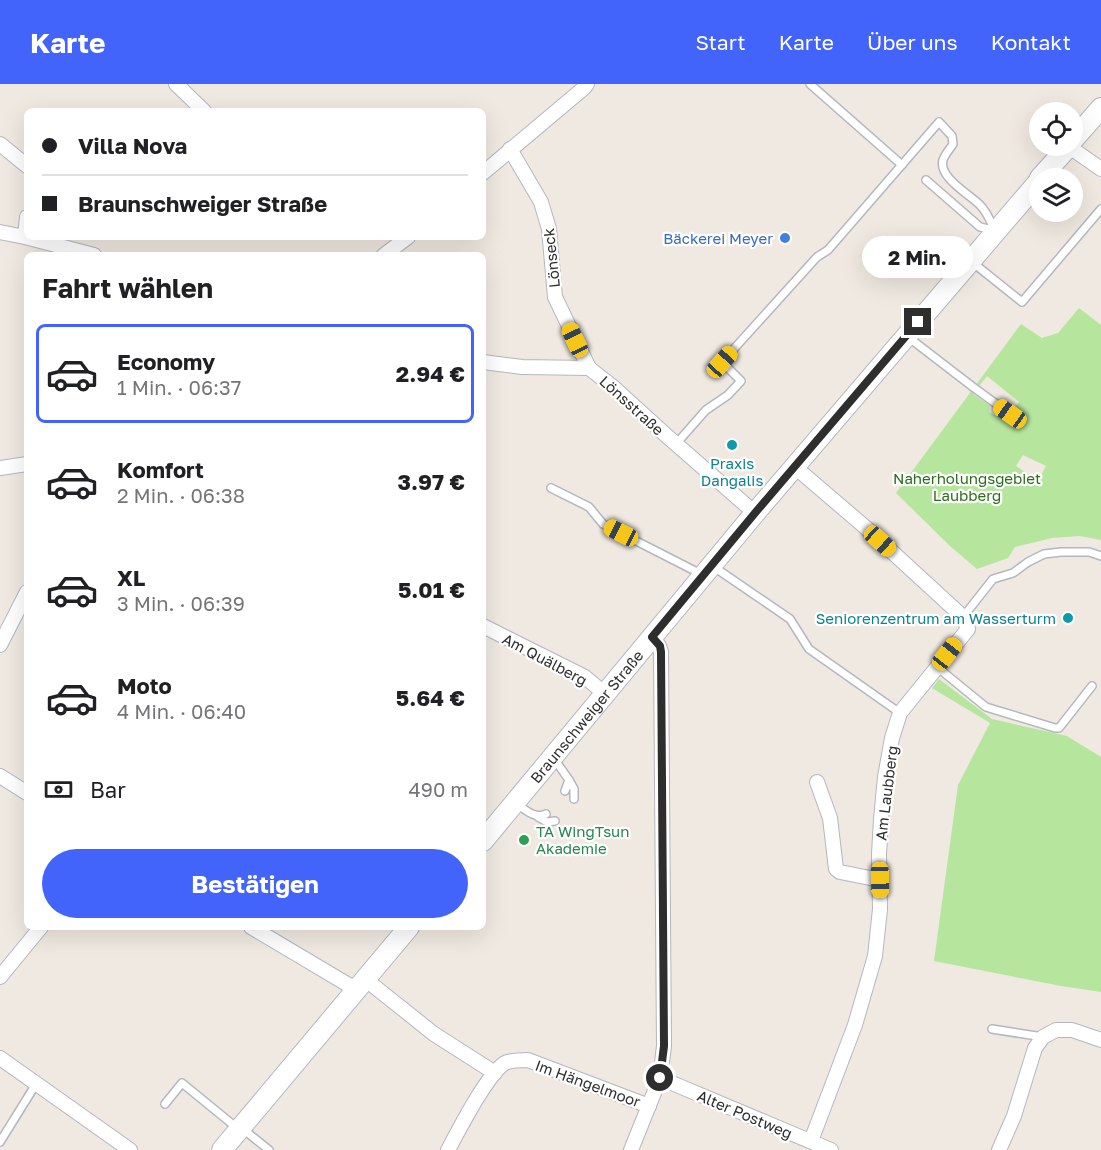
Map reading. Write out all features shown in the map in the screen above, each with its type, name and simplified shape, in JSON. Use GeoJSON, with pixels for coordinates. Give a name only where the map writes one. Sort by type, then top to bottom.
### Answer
{"type":"FeatureCollection","features":[{"type":"Feature","properties":{"kind":"street"},"geometry":{"type":"LineString","coordinates":[[176,84],[201,108]]}},
{"type":"Feature","properties":{"kind":"street"},"geometry":{"type":"LineString","coordinates":[[486,170],[587,84]]}},
{"type":"Feature","properties":{"kind":"street"},"geometry":{"type":"LineString","coordinates":[[1083,128],[1101,108]]}},
{"type":"Feature","properties":{"kind":"street"},"geometry":{"type":"LineString","coordinates":[[0,144],[24,164]]}},
{"type":"Feature","properties":{"kind":"street","name":"Lönseck"},"geometry":{"type":"LineString","coordinates":[[510,150],[541,202],[549,229],[555,297],[589,368]]}},
{"type":"Feature","properties":{"kind":"street","name":"Braunschweiger Straße"},"geometry":{"type":"LineString","coordinates":[[1050,168],[1060,156]]}},
{"type":"Feature","properties":{"kind":"street"},"geometry":{"type":"LineString","coordinates":[[1083,156],[1101,169]]}},
{"type":"Feature","properties":{"kind":"street","name":"Braunschweiger Straße"},"geometry":{"type":"LineString","coordinates":[[486,837],[755,513],[1029,192]]}},
{"type":"Feature","properties":{"kind":"street"},"geometry":{"type":"LineString","coordinates":[[0,232],[24,237]]}},
{"type":"Feature","properties":{"kind":"street"},"geometry":{"type":"LineString","coordinates":[[36,240],[82,252]]}},
{"type":"Feature","properties":{"kind":"street"},"geometry":{"type":"LineString","coordinates":[[387,252],[399,240]]}},
{"type":"Feature","properties":{"kind":"street","name":"Lönsstraße"},"geometry":{"type":"LineString","coordinates":[[486,362],[522,367],[589,368],[755,513]]}},
{"type":"Feature","properties":{"kind":"street"},"geometry":{"type":"LineString","coordinates":[[0,468],[24,464]]}},
{"type":"Feature","properties":{"kind":"street"},"geometry":{"type":"LineString","coordinates":[[795,467],[865,527],[963,617],[968,628],[900,713]]}},
{"type":"Feature","properties":{"kind":"street"},"geometry":{"type":"LineString","coordinates":[[0,645],[24,598]]}},
{"type":"Feature","properties":{"kind":"street","name":"Am Quälberg"},"geometry":{"type":"LineString","coordinates":[[486,627],[585,676],[605,694]]}},
{"type":"Feature","properties":{"kind":"street"},"geometry":{"type":"LineString","coordinates":[[631,1150],[660,1078],[664,1046],[661,652],[660,646],[652,637]]}},
{"type":"Feature","properties":{"kind":"street","name":"Am Laubberg"},"geometry":{"type":"LineString","coordinates":[[811,1142],[855,1025],[875,956],[880,909],[881,819],[885,777],[892,738],[900,713]]}},
{"type":"Feature","properties":{"kind":"street"},"geometry":{"type":"LineString","coordinates":[[0,776],[24,791]]}},
{"type":"Feature","properties":{"kind":"street"},"geometry":{"type":"LineString","coordinates":[[817,782],[830,818],[836,868],[840,872],[880,880]]}},
{"type":"Feature","properties":{"kind":"street"},"geometry":{"type":"LineString","coordinates":[[0,977],[39,930]]}},
{"type":"Feature","properties":{"kind":"street"},"geometry":{"type":"LineString","coordinates":[[257,930],[366,986],[495,1073]]}},
{"type":"Feature","properties":{"kind":"street"},"geometry":{"type":"LineString","coordinates":[[222,1150],[366,986],[407,930]]}},
{"type":"Feature","properties":{"kind":"street"},"geometry":{"type":"LineString","coordinates":[[999,1150],[1014,1116],[1035,1048],[1043,1037],[1056,1030],[1072,1030],[1101,1041]]}},
{"type":"Feature","properties":{"kind":"street"},"geometry":{"type":"LineString","coordinates":[[0,1058],[130,1150]]}},
{"type":"Feature","properties":{"kind":"street","name":"Im Hängelmoor"},"geometry":{"type":"LineString","coordinates":[[448,1150],[469,1112],[495,1073],[505,1063],[517,1060],[528,1060],[649,1106]]}},
{"type":"Feature","properties":{"kind":"street","name":"Alter Postweg"},"geometry":{"type":"LineString","coordinates":[[660,1078],[831,1150]]}},
{"type":"Feature","properties":{"kind":"lane"},"geometry":{"type":"LineString","coordinates":[[810,84],[902,165]]}},
{"type":"Feature","properties":{"kind":"lane"},"geometry":{"type":"LineString","coordinates":[[676,444],[706,410],[728,395],[741,381],[722,362],[817,257],[828,250],[939,122],[952,136],[953,144],[944,159],[943,167],[947,177],[988,215],[995,231]]}},
{"type":"Feature","properties":{"kind":"lane"},"geometry":{"type":"LineString","coordinates":[[926,180],[980,226],[995,231]]}},
{"type":"Feature","properties":{"kind":"lane"},"geometry":{"type":"LineString","coordinates":[[970,261],[1022,302],[1101,209]]}},
{"type":"Feature","properties":{"kind":"lane"},"geometry":{"type":"LineString","coordinates":[[906,335],[1010,414]]}},
{"type":"Feature","properties":{"kind":"lane"},"geometry":{"type":"LineString","coordinates":[[550,488],[589,507],[603,524],[707,571],[790,619],[809,649],[900,713]]}},
{"type":"Feature","properties":{"kind":"lane"},"geometry":{"type":"LineString","coordinates":[[963,617],[993,579],[1013,573],[1044,554],[1089,552],[1101,556]]}},
{"type":"Feature","properties":{"kind":"lane"},"geometry":{"type":"LineString","coordinates":[[937,668],[987,707],[1055,728],[1059,728],[1092,686]]}},
{"type":"Feature","properties":{"kind":"lane"},"geometry":{"type":"LineString","coordinates":[[552,757],[574,789],[574,799]]}},
{"type":"Feature","properties":{"kind":"lane"},"geometry":{"type":"LineString","coordinates":[[564,791],[569,780]]}},
{"type":"Feature","properties":{"kind":"lane"},"geometry":{"type":"LineString","coordinates":[[515,802],[548,822],[555,821]]}},
{"type":"Feature","properties":{"kind":"lane"},"geometry":{"type":"LineString","coordinates":[[536,816],[546,814]]}},
{"type":"Feature","properties":{"kind":"lane"},"geometry":{"type":"LineString","coordinates":[[992,1029],[1043,1037]]}},
{"type":"Feature","properties":{"kind":"lane"},"geometry":{"type":"LineString","coordinates":[[165,1104],[182,1083],[269,1150]]}},
{"type":"Feature","properties":{"kind":"lane"},"geometry":{"type":"LineString","coordinates":[[0,1142],[36,1084]]}},
{"type":"Feature","properties":{"kind":"green space","name":"Naherholungsgebiet Laubberg"},"geometry":{"type":"Polygon","coordinates":[[[1079,308],[1101,325],[1101,540],[1080,536],[1052,538],[1015,547],[1008,558],[977,569],[896,493],[1021,324],[1042,338],[1058,333],[1079,308]],[[987,376],[973,394],[989,405],[989,412],[1007,417],[1019,402],[987,376]],[[1023,455],[1016,466],[1038,481],[1046,466],[1023,455]]]}},
{"type":"Feature","properties":{"kind":"green space"},"geometry":{"type":"Polygon","coordinates":[[[939,679],[992,719],[1067,736],[1101,757],[1101,992],[934,961],[958,785],[990,723],[932,688],[939,679]]]}},
{"type":"Feature","properties":{"kind":"place","name":"Bäckerei Meyer"},"geometry":{"type":"Point","coordinates":[785,238]}},
{"type":"Feature","properties":{"kind":"place","name":"Praxis Dangalis"},"geometry":{"type":"Point","coordinates":[732,445]}},
{"type":"Feature","properties":{"kind":"place","name":"Seniorenzentrum am Wasserturm"},"geometry":{"type":"Point","coordinates":[1068,618]}},
{"type":"Feature","properties":{"kind":"place","name":"TA WingTsun Akademie"},"geometry":{"type":"Point","coordinates":[524,840]}},
{"type":"Feature","properties":{"kind":"route"},"geometry":{"type":"LineString","coordinates":[[660,1078],[664,1046],[661,652],[660,646],[652,637],[918,322]]}}]}
